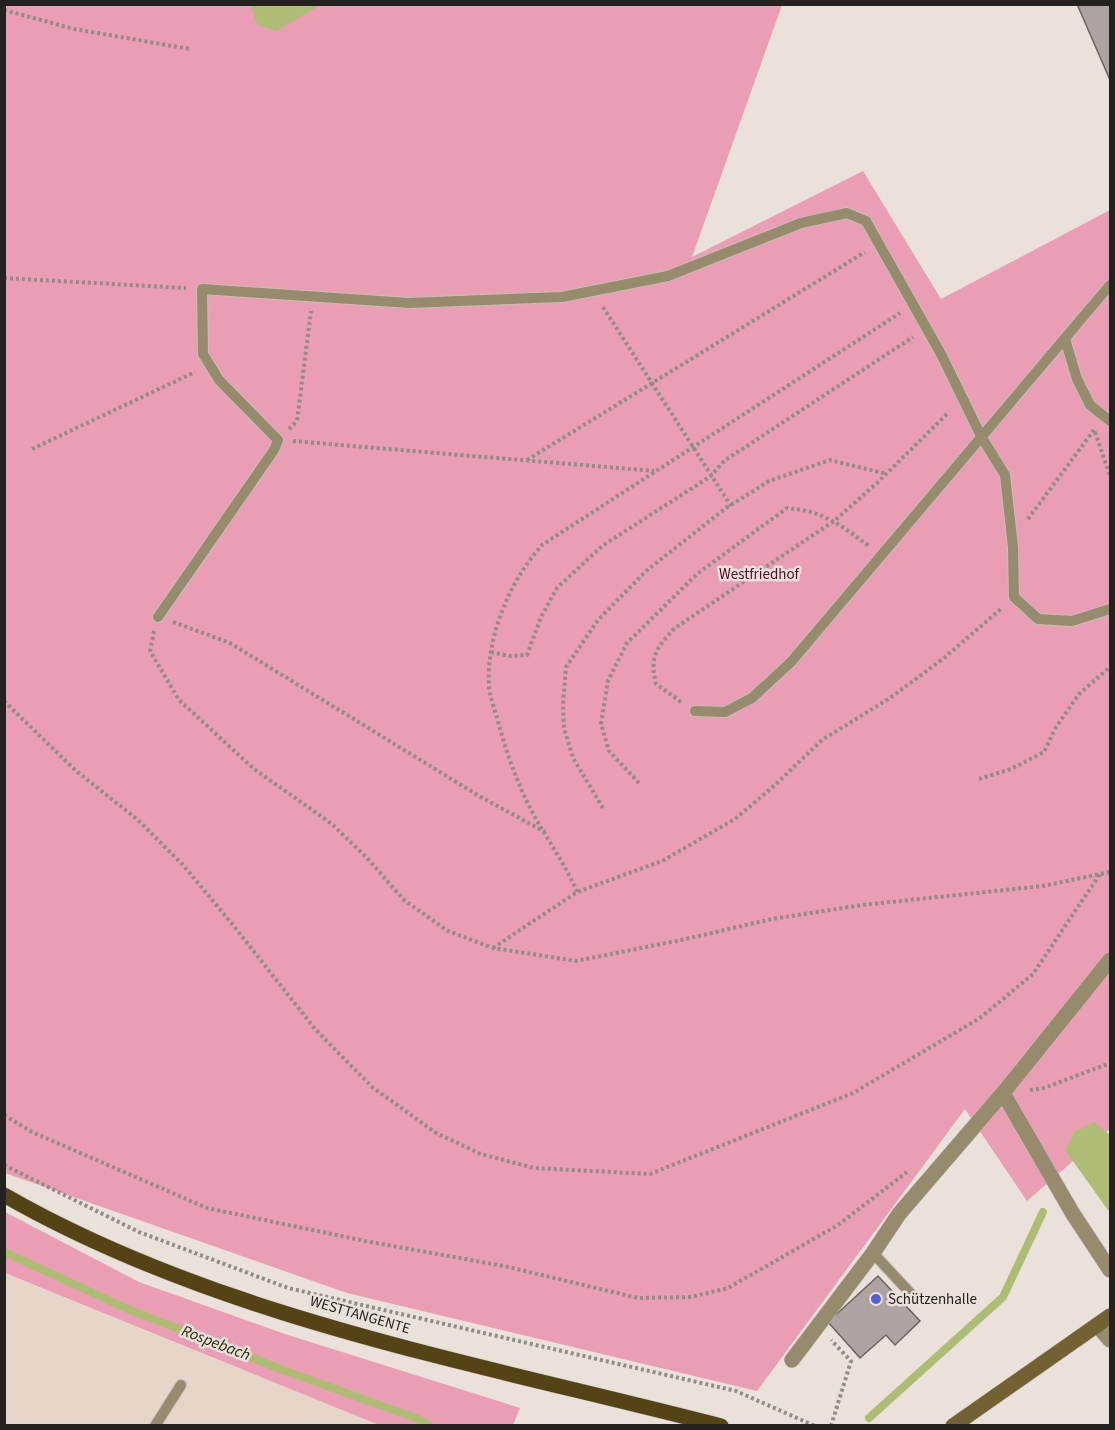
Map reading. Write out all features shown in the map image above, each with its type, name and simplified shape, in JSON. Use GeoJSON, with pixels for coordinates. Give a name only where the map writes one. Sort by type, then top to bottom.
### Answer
{"type":"FeatureCollection","features":[{"type":"Feature","properties":{"kind":"main road","name":"WESTTANGENTE"},"geometry":{"type":"LineString","coordinates":[[4,1195],[102,1244],[259,1306],[418,1350],[721,1425]]}},
{"type":"Feature","properties":{"kind":"main road"},"geometry":{"type":"LineString","coordinates":[[953,1425],[1110,1316]]}},
{"type":"Feature","properties":{"kind":"main road"},"geometry":{"type":"LineString","coordinates":[[969,1425],[976,1409]]}},
{"type":"Feature","properties":{"kind":"street"},"geometry":{"type":"LineString","coordinates":[[792,1360],[873,1253],[899,1214],[1003,1093],[1110,960]]}},
{"type":"Feature","properties":{"kind":"street"},"geometry":{"type":"LineString","coordinates":[[1003,1093],[1073,1214],[1110,1270]]}},
{"type":"Feature","properties":{"kind":"street"},"geometry":{"type":"LineString","coordinates":[[1097,1325],[1110,1340]]}},
{"type":"Feature","properties":{"kind":"lane"},"geometry":{"type":"LineString","coordinates":[[158,616],[274,450],[278,440],[219,380],[203,354],[202,289],[408,303],[562,297],[668,276],[801,223],[847,213],[866,221],[926,328],[982,438],[1005,475],[1012,539],[1014,597],[1038,619],[1072,621],[1110,609]]}},
{"type":"Feature","properties":{"kind":"lane"},"geometry":{"type":"LineString","coordinates":[[695,711],[725,712],[752,698],[790,662],[1110,285]]}},
{"type":"Feature","properties":{"kind":"lane"},"geometry":{"type":"LineString","coordinates":[[1065,339],[1077,380],[1089,405],[1110,421]]}},
{"type":"Feature","properties":{"kind":"lane"},"geometry":{"type":"LineString","coordinates":[[873,1253],[913,1296]]}},
{"type":"Feature","properties":{"kind":"lane"},"geometry":{"type":"LineString","coordinates":[[156,1425],[181,1385]]}},
{"type":"Feature","properties":{"kind":"path"},"geometry":{"type":"LineString","coordinates":[[4,10],[74,29],[190,49]]}},
{"type":"Feature","properties":{"kind":"path"},"geometry":{"type":"LineString","coordinates":[[527,460],[879,244]]}},
{"type":"Feature","properties":{"kind":"path"},"geometry":{"type":"LineString","coordinates":[[4,278],[202,289]]}},
{"type":"Feature","properties":{"kind":"path"},"geometry":{"type":"LineString","coordinates":[[592,291],[731,506]]}},
{"type":"Feature","properties":{"kind":"path"},"geometry":{"type":"LineString","coordinates":[[278,440],[297,422],[313,296]]}},
{"type":"Feature","properties":{"kind":"path"},"geometry":{"type":"LineString","coordinates":[[577,892],[568,870],[529,805],[509,759],[489,688],[491,652],[507,598],[529,560],[542,545],[913,304]]}},
{"type":"Feature","properties":{"kind":"path"},"geometry":{"type":"LineString","coordinates":[[491,652],[509,656],[527,655],[541,617],[557,588],[602,546],[711,476],[724,461],[926,328]]}},
{"type":"Feature","properties":{"kind":"path"},"geometry":{"type":"LineString","coordinates":[[32,449],[210,365]]}},
{"type":"Feature","properties":{"kind":"path"},"geometry":{"type":"LineString","coordinates":[[695,711],[656,684],[652,671],[658,647],[675,628],[834,521],[887,474],[963,399]]}},
{"type":"Feature","properties":{"kind":"path"},"geometry":{"type":"LineString","coordinates":[[1089,405],[1091,422],[1110,476]]}},
{"type":"Feature","properties":{"kind":"path"},"geometry":{"type":"LineString","coordinates":[[1012,539],[1056,484],[1094,430]]}},
{"type":"Feature","properties":{"kind":"path"},"geometry":{"type":"LineString","coordinates":[[278,440],[655,471]]}},
{"type":"Feature","properties":{"kind":"path"},"geometry":{"type":"LineString","coordinates":[[603,808],[573,758],[564,728],[562,705],[566,667],[598,620],[638,579],[731,506],[769,481],[830,460],[887,474]]}},
{"type":"Feature","properties":{"kind":"path"},"geometry":{"type":"LineString","coordinates":[[639,783],[609,751],[601,724],[609,681],[627,643],[697,574],[787,508],[807,510],[834,521],[882,555]]}},
{"type":"Feature","properties":{"kind":"path"},"geometry":{"type":"LineString","coordinates":[[493,948],[577,892],[662,861],[735,819],[822,740],[890,698],[944,658],[1014,597]]}},
{"type":"Feature","properties":{"kind":"path"},"geometry":{"type":"LineString","coordinates":[[545,832],[479,796],[230,643],[158,616],[150,651],[179,699],[254,769],[332,824],[368,859],[404,900],[448,931],[493,948],[576,961],[772,919],[862,905],[1043,886],[1110,872]]}},
{"type":"Feature","properties":{"kind":"path"},"geometry":{"type":"LineString","coordinates":[[978,779],[1011,769],[1044,752],[1056,727],[1079,694],[1110,667]]}},
{"type":"Feature","properties":{"kind":"path"},"geometry":{"type":"LineString","coordinates":[[4,701],[75,770],[138,820],[183,866],[315,1029],[372,1087],[436,1133],[481,1154],[534,1168],[650,1174],[853,1094],[980,1018],[1034,974],[1101,874]]}},
{"type":"Feature","properties":{"kind":"path"},"geometry":{"type":"LineString","coordinates":[[1003,1093],[1044,1088],[1110,1063]]}},
{"type":"Feature","properties":{"kind":"path"},"geometry":{"type":"LineString","coordinates":[[4,1115],[32,1132],[207,1208],[365,1241],[504,1266],[638,1298],[691,1298],[728,1288],[838,1225],[910,1169]]}},
{"type":"Feature","properties":{"kind":"path"},"geometry":{"type":"LineString","coordinates":[[4,1165],[139,1232],[288,1288],[736,1391],[815,1425]]}},
{"type":"Feature","properties":{"kind":"path"},"geometry":{"type":"LineString","coordinates":[[818,1326],[851,1361],[831,1425]]}},
{"type":"Feature","properties":{"kind":"shaded area"},"geometry":{"type":"Polygon","coordinates":[[[251,4],[321,5],[276,31],[257,25],[251,4]]]}},
{"type":"Feature","properties":{"kind":"shaded area"},"geometry":{"type":"Polygon","coordinates":[[[1094,1122],[1110,1135],[1110,1213],[1065,1150],[1075,1131],[1094,1122]]]}},
{"type":"Feature","properties":{"kind":"shaded area"},"geometry":{"type":"Polygon","coordinates":[[[4,1273],[374,1423],[379,1425],[5,1425],[4,1273]]]}},
{"type":"Feature","properties":{"kind":"green space","name":"Westfriedhof"},"geometry":{"type":"Polygon","coordinates":[[[5,5],[782,5],[692,257],[863,171],[941,299],[1110,210],[1110,1129],[1027,1201],[965,1109],[757,1391],[347,1293],[5,1173],[5,5]]]}},
{"type":"Feature","properties":{"kind":"green space"},"geometry":{"type":"Polygon","coordinates":[[[5,1212],[139,1282],[285,1334],[520,1408],[513,1425],[379,1425],[5,1273],[5,1212]]]}},
{"type":"Feature","properties":{"kind":"building"},"geometry":{"type":"Polygon","coordinates":[[[1077,4],[1110,4],[1110,80],[1077,4]]]}},
{"type":"Feature","properties":{"kind":"building","name":"Schützenhalle"},"geometry":{"type":"Polygon","coordinates":[[[878,1276],[920,1321],[895,1345],[886,1335],[860,1358],[828,1322],[878,1276]]]}},
{"type":"Feature","properties":{"kind":"waterway"},"geometry":{"type":"LineString","coordinates":[[869,1418],[1003,1297],[1043,1212]]}},
{"type":"Feature","properties":{"kind":"waterway","name":"Rospebach"},"geometry":{"type":"LineString","coordinates":[[4,1252],[130,1310],[283,1370],[421,1420],[430,1426]]}},
{"type":"Feature","properties":{"kind":"place","name":"Schützenhalle"},"geometry":{"type":"Point","coordinates":[876,1299]}}]}
